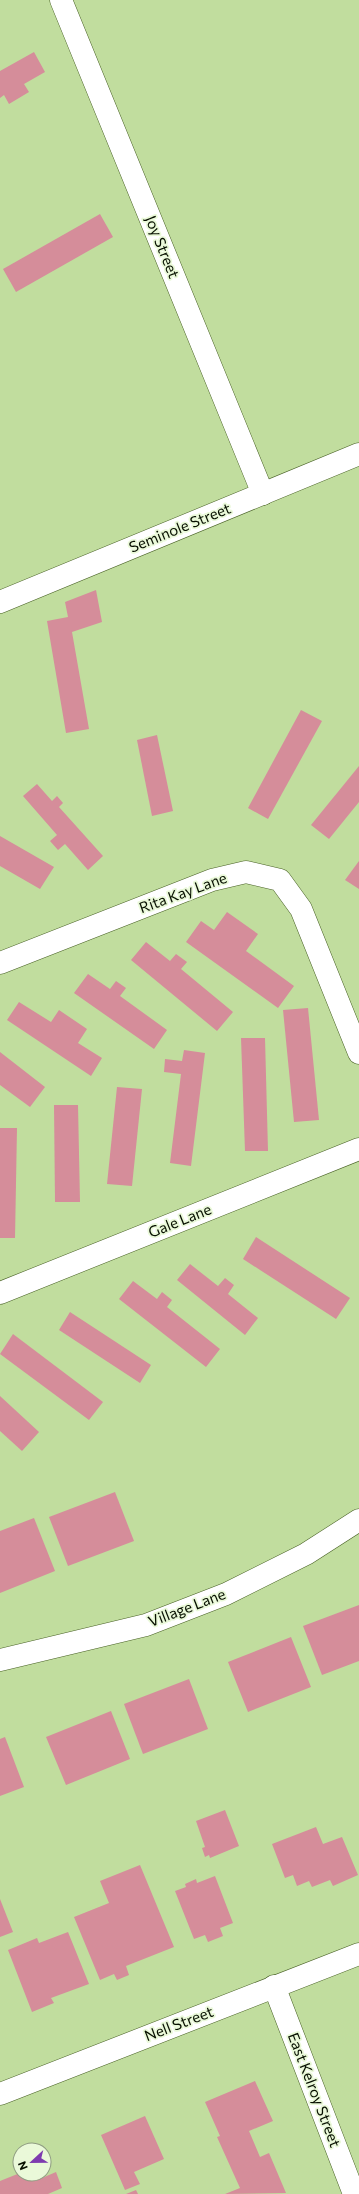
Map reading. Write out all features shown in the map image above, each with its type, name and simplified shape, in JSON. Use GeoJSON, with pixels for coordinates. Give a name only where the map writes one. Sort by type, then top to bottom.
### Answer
{"type":"FeatureCollection","features":[{"type":"Feature","properties":{"kind":"street","name":"Joy Street"},"geometry":{"type":"LineString","coordinates":[[61,0],[263,494]]}},
{"type":"Feature","properties":{"kind":"street","name":"Seminole Street"},"geometry":{"type":"LineString","coordinates":[[0,602],[359,454]]}},
{"type":"Feature","properties":{"kind":"street","name":"Rita Kay Lane"},"geometry":{"type":"LineString","coordinates":[[0,963],[212,880],[246,872],[280,880],[301,909],[359,1053]]}},
{"type":"Feature","properties":{"kind":"street","name":"Gale Lane"},"geometry":{"type":"LineString","coordinates":[[0,1293],[359,1149]]}},
{"type":"Feature","properties":{"kind":"street","name":"Village Lane"},"geometry":{"type":"LineString","coordinates":[[0,1660],[146,1625],[226,1594],[306,1554],[359,1520]]}},
{"type":"Feature","properties":{"kind":"street","name":"Nell Street"},"geometry":{"type":"LineString","coordinates":[[0,2094],[359,1954]]}},
{"type":"Feature","properties":{"kind":"street","name":"East Kelroy Street"},"geometry":{"type":"LineString","coordinates":[[274,1986],[354,2194]]}},
{"type":"Feature","properties":{"kind":"building"},"geometry":{"type":"Polygon","coordinates":[[[34,52],[45,72],[24,84],[29,92],[9,104],[4,95],[0,98],[0,71],[34,52]]]}},
{"type":"Feature","properties":{"kind":"building"},"geometry":{"type":"Polygon","coordinates":[[[100,214],[113,237],[16,292],[3,269],[100,214]]]}},
{"type":"Feature","properties":{"kind":"building"},"geometry":{"type":"Polygon","coordinates":[[[96,590],[102,622],[72,632],[89,729],[66,733],[47,621],[68,617],[65,602],[96,590]]]}},
{"type":"Feature","properties":{"kind":"building"},"geometry":{"type":"Polygon","coordinates":[[[301,710],[322,721],[268,819],[248,808],[301,710]]]}},
{"type":"Feature","properties":{"kind":"building"},"geometry":{"type":"Polygon","coordinates":[[[157,735],[173,811],[152,816],[137,740],[157,735]]]}},
{"type":"Feature","properties":{"kind":"building"},"geometry":{"type":"Polygon","coordinates":[[[359,766],[359,802],[329,839],[311,825],[359,766]]]}},
{"type":"Feature","properties":{"kind":"building"},"geometry":{"type":"Polygon","coordinates":[[[37,784],[52,801],[57,796],[63,803],[59,807],[103,856],[88,870],[65,844],[58,850],[50,841],[57,835],[23,796],[37,784]]]}},
{"type":"Feature","properties":{"kind":"building"},"geometry":{"type":"Polygon","coordinates":[[[0,836],[54,867],[40,889],[0,866],[0,836]]]}},
{"type":"Feature","properties":{"kind":"building"},"geometry":{"type":"Polygon","coordinates":[[[359,861],[359,889],[345,880],[359,861]]]}},
{"type":"Feature","properties":{"kind":"building"},"geometry":{"type":"Polygon","coordinates":[[[227,912],[258,934],[246,951],[294,986],[278,1008],[186,942],[201,921],[214,930],[227,912]]]}},
{"type":"Feature","properties":{"kind":"building"},"geometry":{"type":"Polygon","coordinates":[[[146,942],[170,961],[176,954],[187,962],[181,969],[233,1012],[217,1031],[131,960],[146,942]]]}},
{"type":"Feature","properties":{"kind":"building"},"geometry":{"type":"Polygon","coordinates":[[[88,974],[110,989],[116,981],[126,988],[120,996],[167,1030],[154,1049],[74,993],[88,974]]]}},
{"type":"Feature","properties":{"kind":"building"},"geometry":{"type":"Polygon","coordinates":[[[19,1002],[51,1022],[59,1010],[87,1029],[78,1043],[102,1058],[91,1076],[7,1020],[19,1002]]]}},
{"type":"Feature","properties":{"kind":"building"},"geometry":{"type":"Polygon","coordinates":[[[308,1008],[319,1120],[294,1122],[283,1010],[308,1008]]]}},
{"type":"Feature","properties":{"kind":"building"},"geometry":{"type":"Polygon","coordinates":[[[241,1038],[265,1038],[268,1151],[245,1151],[241,1038]]]}},
{"type":"Feature","properties":{"kind":"building"},"geometry":{"type":"Polygon","coordinates":[[[184,1050],[205,1053],[191,1166],[170,1163],[181,1074],[164,1072],[165,1059],[182,1061],[184,1050]]]}},
{"type":"Feature","properties":{"kind":"building"},"geometry":{"type":"Polygon","coordinates":[[[0,1052],[45,1087],[30,1107],[0,1085],[0,1052]]]}},
{"type":"Feature","properties":{"kind":"building"},"geometry":{"type":"Polygon","coordinates":[[[117,1087],[142,1089],[132,1186],[107,1184],[117,1087]]]}},
{"type":"Feature","properties":{"kind":"building"},"geometry":{"type":"Polygon","coordinates":[[[54,1105],[78,1105],[80,1202],[55,1202],[54,1105]]]}},
{"type":"Feature","properties":{"kind":"building"},"geometry":{"type":"Polygon","coordinates":[[[0,1128],[17,1128],[15,1238],[0,1238],[0,1128]]]}},
{"type":"Feature","properties":{"kind":"building"},"geometry":{"type":"Polygon","coordinates":[[[256,1237],[350,1298],[336,1319],[243,1259],[256,1237]]]}},
{"type":"Feature","properties":{"kind":"building"},"geometry":{"type":"Polygon","coordinates":[[[190,1264],[218,1286],[225,1278],[234,1285],[228,1294],[258,1318],[245,1335],[177,1280],[190,1264]]]}},
{"type":"Feature","properties":{"kind":"building"},"geometry":{"type":"Polygon","coordinates":[[[133,1281],[157,1299],[162,1292],[172,1300],[167,1307],[220,1349],[206,1367],[119,1299],[133,1281]]]}},
{"type":"Feature","properties":{"kind":"building"},"geometry":{"type":"Polygon","coordinates":[[[70,1312],[151,1365],[140,1383],[59,1330],[70,1312]]]}},
{"type":"Feature","properties":{"kind":"building"},"geometry":{"type":"Polygon","coordinates":[[[13,1334],[103,1402],[89,1420],[0,1354],[13,1334]]]}},
{"type":"Feature","properties":{"kind":"building"},"geometry":{"type":"Polygon","coordinates":[[[0,1396],[39,1432],[22,1451],[0,1431],[0,1396]]]}},
{"type":"Feature","properties":{"kind":"building"},"geometry":{"type":"Polygon","coordinates":[[[115,1492],[134,1541],[68,1566],[49,1517],[115,1492]]]}},
{"type":"Feature","properties":{"kind":"building"},"geometry":{"type":"Polygon","coordinates":[[[34,1518],[55,1571],[0,1593],[0,1531],[34,1518]]]}},
{"type":"Feature","properties":{"kind":"building"},"geometry":{"type":"Polygon","coordinates":[[[359,1605],[359,1661],[322,1675],[303,1626],[359,1605]]]}},
{"type":"Feature","properties":{"kind":"building"},"geometry":{"type":"Polygon","coordinates":[[[291,1637],[311,1687],[248,1712],[228,1662],[291,1637]]]}},
{"type":"Feature","properties":{"kind":"building"},"geometry":{"type":"Polygon","coordinates":[[[189,1679],[208,1729],[143,1754],[124,1704],[189,1679]]]}},
{"type":"Feature","properties":{"kind":"building"},"geometry":{"type":"Polygon","coordinates":[[[111,1711],[130,1759],[66,1785],[46,1737],[111,1711]]]}},
{"type":"Feature","properties":{"kind":"building"},"geometry":{"type":"Polygon","coordinates":[[[5,1737],[24,1787],[0,1796],[0,1739],[5,1737]]]}},
{"type":"Feature","properties":{"kind":"building"},"geometry":{"type":"Polygon","coordinates":[[[225,1810],[239,1846],[210,1858],[209,1855],[205,1857],[202,1848],[205,1847],[196,1821],[225,1810]]]}},
{"type":"Feature","properties":{"kind":"building"},"geometry":{"type":"Polygon","coordinates":[[[316,1827],[323,1844],[342,1837],[358,1875],[333,1886],[330,1880],[312,1887],[309,1881],[297,1886],[293,1875],[285,1878],[272,1844],[316,1827]]]}},
{"type":"Feature","properties":{"kind":"building"},"geometry":{"type":"Polygon","coordinates":[[[140,1865],[174,1947],[126,1966],[129,1975],[117,1980],[114,1974],[100,1980],[74,1917],[109,1903],[100,1881],[140,1865]]]}},
{"type":"Feature","properties":{"kind":"building"},"geometry":{"type":"Polygon","coordinates":[[[215,1876],[233,1923],[220,1928],[223,1936],[208,1942],[205,1935],[194,1939],[175,1891],[186,1887],[185,1884],[196,1879],[197,1883],[215,1876]]]}},
{"type":"Feature","properties":{"kind":"building"},"geometry":{"type":"Polygon","coordinates":[[[0,1899],[13,1932],[0,1937],[0,1899]]]}},
{"type":"Feature","properties":{"kind":"building"},"geometry":{"type":"Polygon","coordinates":[[[68,1932],[89,1984],[51,1998],[54,2003],[32,2012],[8,1950],[37,1938],[39,1943],[68,1932]]]}},
{"type":"Feature","properties":{"kind":"building"},"geometry":{"type":"Polygon","coordinates":[[[255,2081],[273,2121],[249,2131],[260,2157],[269,2153],[286,2193],[225,2194],[240,2188],[217,2137],[220,2136],[205,2102],[255,2081]]]}},
{"type":"Feature","properties":{"kind":"building"},"geometry":{"type":"Polygon","coordinates":[[[145,2116],[164,2159],[134,2172],[140,2184],[125,2190],[101,2135],[145,2116]]]}},
{"type":"Feature","properties":{"kind":"building"},"geometry":{"type":"Polygon","coordinates":[[[56,2172],[62,2188],[48,2194],[0,2194],[0,2181],[12,2176],[12,2182],[52,2182],[52,2174],[56,2172]]]}},
{"type":"Feature","properties":{"kind":"building"},"geometry":{"type":"Polygon","coordinates":[[[136,2190],[138,2194],[126,2194],[136,2190]]]}}]}
